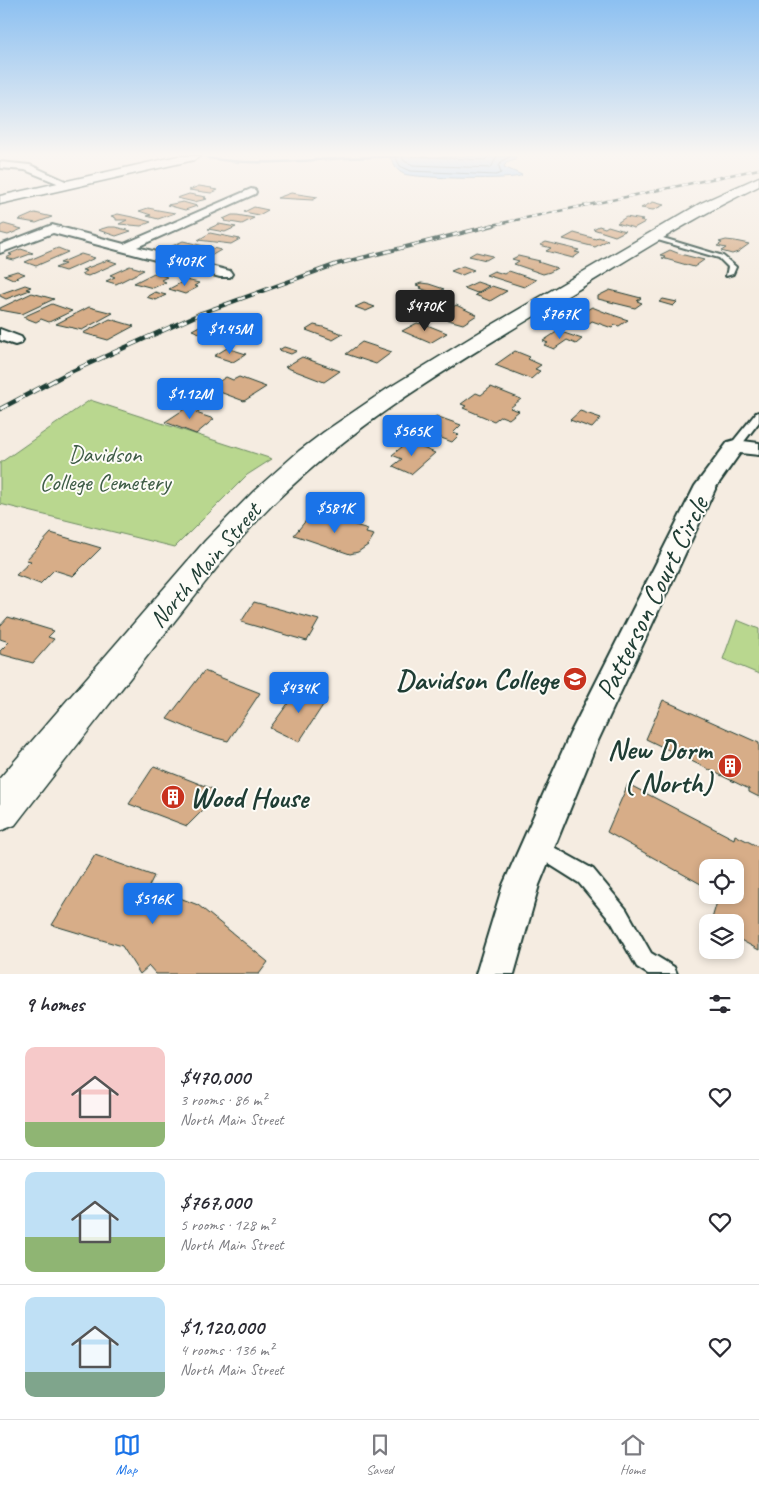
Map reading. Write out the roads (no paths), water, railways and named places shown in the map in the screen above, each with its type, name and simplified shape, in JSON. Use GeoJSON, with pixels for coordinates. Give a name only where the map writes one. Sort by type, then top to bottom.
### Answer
{"type":"FeatureCollection","features":[{"type":"Feature","properties":{"kind":"main road","name":"North Main Street"},"geometry":{"type":"LineString","coordinates":[[0,810],[216,548],[264,497],[308,456],[422,376],[716,201]]}},
{"type":"Feature","properties":{"kind":"street"},"geometry":{"type":"LineString","coordinates":[[125,248],[230,201]]}},
{"type":"Feature","properties":{"kind":"street"},"geometry":{"type":"LineString","coordinates":[[0,249],[52,229],[225,274]]}},
{"type":"Feature","properties":{"kind":"street"},"geometry":{"type":"LineString","coordinates":[[0,334],[15,340]]}},
{"type":"Feature","properties":{"kind":"street","name":"Patterson Court Circle"},"geometry":{"type":"LineString","coordinates":[[496,974],[522,885],[581,744],[698,502],[715,472],[747,448]]}},
{"type":"Feature","properties":{"kind":"lane"},"geometry":{"type":"LineString","coordinates":[[654,237],[721,257],[732,267],[729,274]]}},
{"type":"Feature","properties":{"kind":"lane"},"geometry":{"type":"LineString","coordinates":[[747,448],[759,416]]}},
{"type":"Feature","properties":{"kind":"lane"},"geometry":{"type":"LineString","coordinates":[[538,847],[586,876],[620,916],[644,960],[668,974]]}},
{"type":"Feature","properties":{"kind":"railway"},"geometry":{"type":"LineString","coordinates":[[488,226],[605,201]]}},
{"type":"Feature","properties":{"kind":"railway"},"geometry":{"type":"LineString","coordinates":[[199,314],[337,264],[494,225]]}},
{"type":"Feature","properties":{"kind":"railway"},"geometry":{"type":"LineString","coordinates":[[0,409],[68,373],[202,313]]}},
{"type":"Feature","properties":{"kind":"place","name":"Davidson College"},"geometry":{"type":"Point","coordinates":[575,679]}},
{"type":"Feature","properties":{"kind":"place","name":"New Dorm ( North)"},"geometry":{"type":"Point","coordinates":[730,766]}},
{"type":"Feature","properties":{"kind":"place","name":"Wood House"},"geometry":{"type":"Point","coordinates":[173,797]}},
{"type":"Feature","properties":{"kind":"park label","name":"Davidson College Cemetery"},"geometry":{"type":"Point","coordinates":[105,468]}}]}
